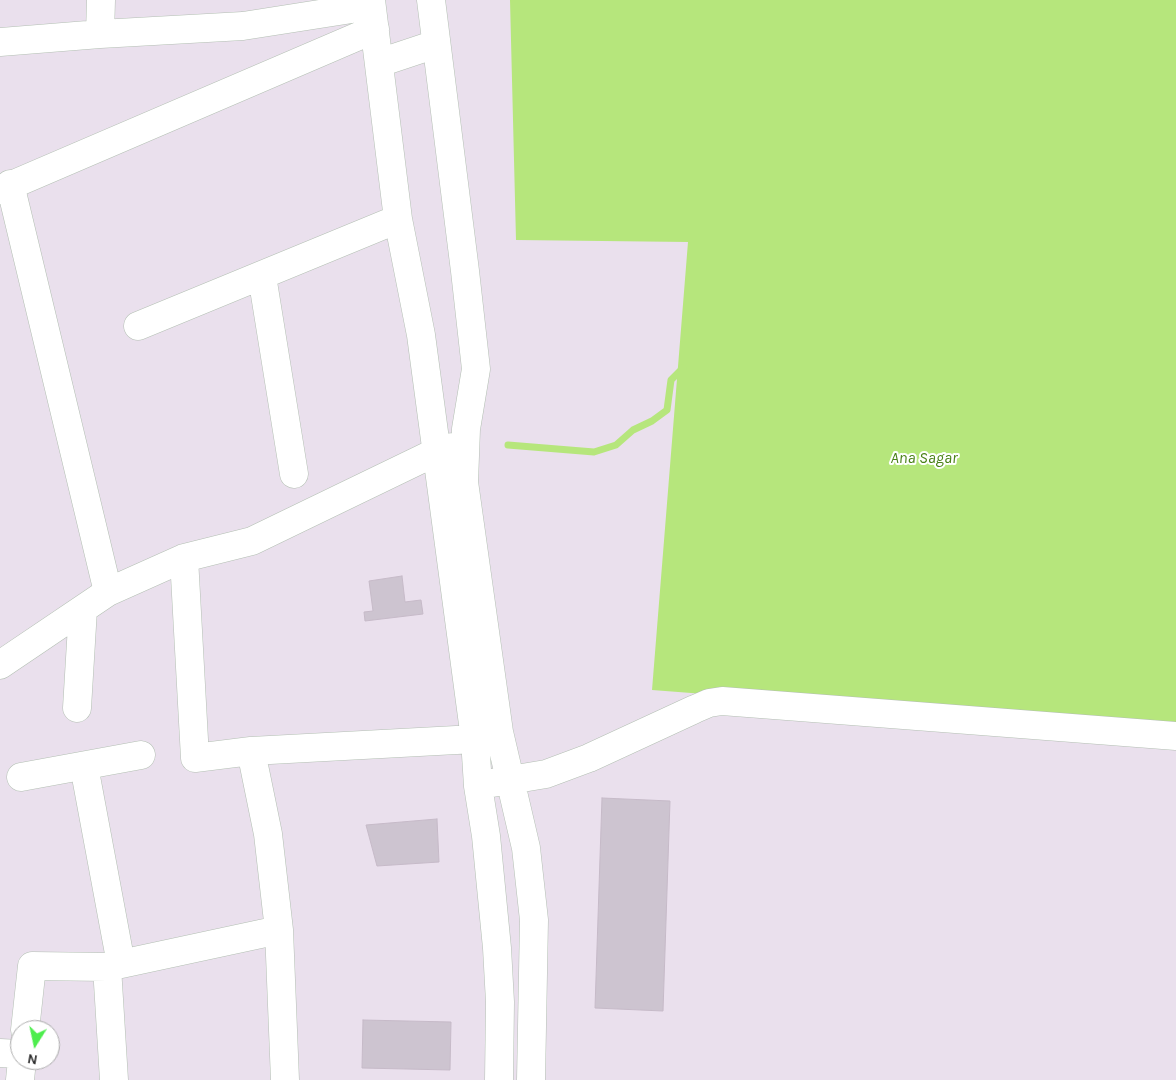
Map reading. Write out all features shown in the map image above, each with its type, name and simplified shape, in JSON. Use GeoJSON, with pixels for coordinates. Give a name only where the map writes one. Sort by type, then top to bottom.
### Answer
{"type":"FeatureCollection","features":[{"type":"Feature","properties":{"kind":"street"},"geometry":{"type":"LineString","coordinates":[[100,34],[101,0]]}},
{"type":"Feature","properties":{"kind":"street"},"geometry":{"type":"LineString","coordinates":[[431,0],[476,369],[466,429],[464,482],[487,735],[478,786],[486,836],[497,948],[500,1002],[499,1080]]}},
{"type":"Feature","properties":{"kind":"street"},"geometry":{"type":"LineString","coordinates":[[0,42],[243,26],[372,12]]}},
{"type":"Feature","properties":{"kind":"street"},"geometry":{"type":"LineString","coordinates":[[372,12],[398,219],[421,335],[436,452],[487,735],[510,780],[526,848],[534,920],[531,1080]]}},
{"type":"Feature","properties":{"kind":"street"},"geometry":{"type":"LineString","coordinates":[[108,592],[5,187],[372,12]]}},
{"type":"Feature","properties":{"kind":"street"},"geometry":{"type":"LineString","coordinates":[[379,63],[436,44]]}},
{"type":"Feature","properties":{"kind":"street"},"geometry":{"type":"LineString","coordinates":[[138,326],[398,219]]}},
{"type":"Feature","properties":{"kind":"street"},"geometry":{"type":"LineString","coordinates":[[262,276],[294,474]]}},
{"type":"Feature","properties":{"kind":"street"},"geometry":{"type":"LineString","coordinates":[[0,665],[108,592],[184,558],[252,541],[436,452],[466,443]]}},
{"type":"Feature","properties":{"kind":"street"},"geometry":{"type":"LineString","coordinates":[[184,558],[196,758],[251,750],[487,735]]}},
{"type":"Feature","properties":{"kind":"street"},"geometry":{"type":"LineString","coordinates":[[78,708],[83,609]]}},
{"type":"Feature","properties":{"kind":"street"},"geometry":{"type":"LineString","coordinates":[[478,786],[546,774],[589,758],[709,703],[722,701],[1176,736]]}},
{"type":"Feature","properties":{"kind":"street"},"geometry":{"type":"LineString","coordinates":[[251,750],[268,834],[279,930],[285,1080]]}},
{"type":"Feature","properties":{"kind":"street"},"geometry":{"type":"LineString","coordinates":[[21,777],[141,756]]}},
{"type":"Feature","properties":{"kind":"street"},"geometry":{"type":"LineString","coordinates":[[84,766],[114,966],[114,1080]]}},
{"type":"Feature","properties":{"kind":"street"},"geometry":{"type":"LineString","coordinates":[[26,1020],[32,966],[114,966],[279,930]]}},
{"type":"Feature","properties":{"kind":"water","name":"Ana Sagar"},"geometry":{"type":"Polygon","coordinates":[[[510,0],[1176,0],[1176,730],[652,690],[688,242],[516,240],[510,0]]]}},
{"type":"Feature","properties":{"kind":"building"},"geometry":{"type":"Polygon","coordinates":[[[402,576],[405,602],[421,600],[423,614],[365,621],[364,612],[373,611],[369,581],[402,576]]]}},
{"type":"Feature","properties":{"kind":"building"},"geometry":{"type":"Polygon","coordinates":[[[602,798],[670,801],[663,1011],[595,1008],[602,798]]]}},
{"type":"Feature","properties":{"kind":"building"},"geometry":{"type":"Polygon","coordinates":[[[437,819],[439,862],[377,866],[366,825],[437,819]]]}},
{"type":"Feature","properties":{"kind":"building"},"geometry":{"type":"Polygon","coordinates":[[[363,1020],[451,1022],[450,1070],[362,1068],[363,1020]]]}},
{"type":"Feature","properties":{"kind":"waterway"},"geometry":{"type":"LineString","coordinates":[[508,445],[594,452],[616,445],[633,430],[652,421],[667,410],[671,380],[683,368]]}}]}
